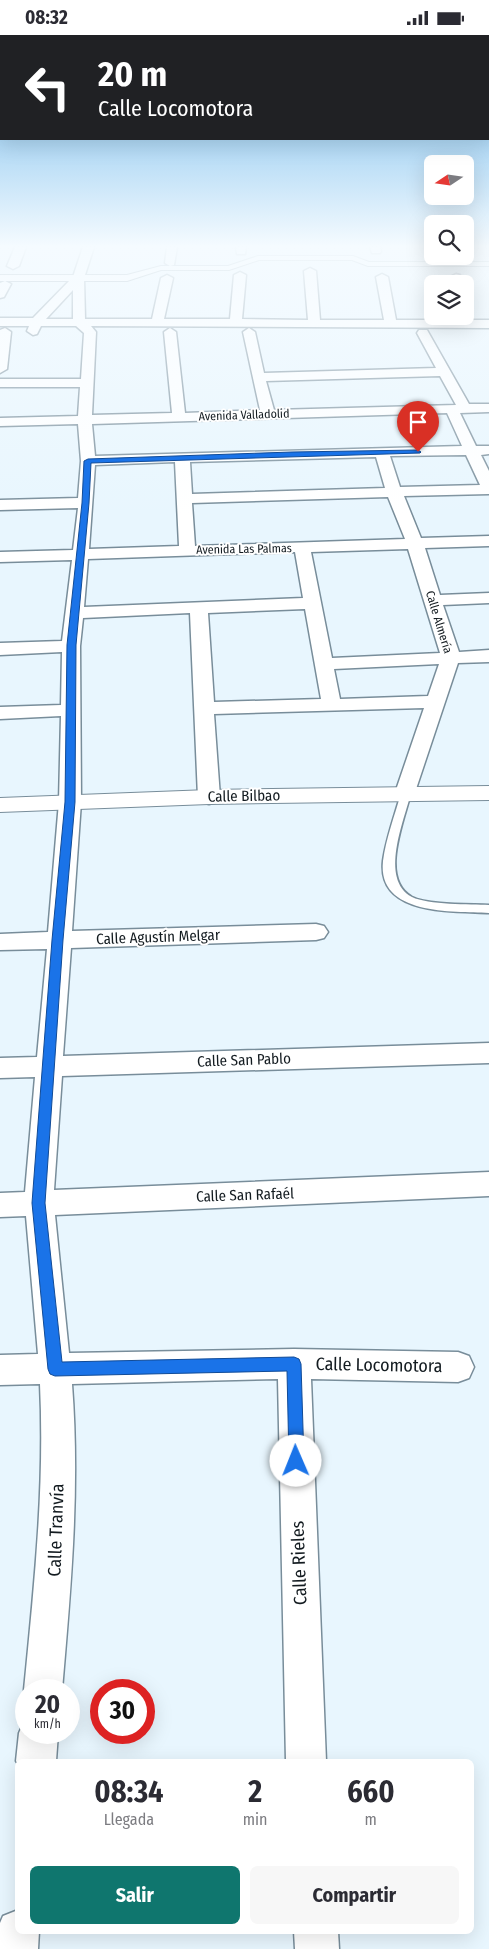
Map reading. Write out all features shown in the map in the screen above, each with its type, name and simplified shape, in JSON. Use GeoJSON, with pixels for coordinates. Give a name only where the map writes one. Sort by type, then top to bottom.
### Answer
{"type":"FeatureCollection","features":[{"type":"Feature","properties":{"kind":"street"},"geometry":{"type":"LineString","coordinates":[[0,369],[2,336]]}},
{"type":"Feature","properties":{"kind":"street","name":"Calle Tranvía"},"geometry":{"type":"LineString","coordinates":[[45,1679],[56,1539],[59,1432],[39,1203],[48,1065],[70,802],[72,645],[86,503],[88,461],[85,420],[90,336]]}},
{"type":"Feature","properties":{"kind":"street"},"geometry":{"type":"LineString","coordinates":[[170,336],[179,417]]}},
{"type":"Feature","properties":{"kind":"street"},"geometry":{"type":"LineString","coordinates":[[250,336],[257,371],[275,414],[287,434],[292,454]]}},
{"type":"Feature","properties":{"kind":"street"},"geometry":{"type":"LineString","coordinates":[[185,499],[489,488],[471,450],[444,372],[432,359],[424,336]]}},
{"type":"Feature","properties":{"kind":"street"},"geometry":{"type":"LineString","coordinates":[[257,371],[389,360]]}},
{"type":"Feature","properties":{"kind":"street"},"geometry":{"type":"LineString","coordinates":[[257,371],[444,372]]}},
{"type":"Feature","properties":{"kind":"street"},"geometry":{"type":"LineString","coordinates":[[0,383],[87,383]]}},
{"type":"Feature","properties":{"kind":"street","name":"Avenida Valladolid"},"geometry":{"type":"LineString","coordinates":[[0,423],[489,408]]}},
{"type":"Feature","properties":{"kind":"street"},"geometry":{"type":"LineString","coordinates":[[214,417],[220,457]]}},
{"type":"Feature","properties":{"kind":"street"},"geometry":{"type":"LineString","coordinates":[[88,461],[489,450]]}},
{"type":"Feature","properties":{"kind":"street","name":"Calle Almería"},"geometry":{"type":"LineString","coordinates":[[382,453],[451,657],[406,793]]}},
{"type":"Feature","properties":{"kind":"street"},"geometry":{"type":"LineString","coordinates":[[182,458],[187,550]]}},
{"type":"Feature","properties":{"kind":"street"},"geometry":{"type":"LineString","coordinates":[[0,505],[86,503]]}},
{"type":"Feature","properties":{"kind":"street","name":"Avenida Las Palmas"},"geometry":{"type":"LineString","coordinates":[[0,557],[80,556],[187,550],[489,541]]}},
{"type":"Feature","properties":{"kind":"street"},"geometry":{"type":"LineString","coordinates":[[302,548],[331,703]]}},
{"type":"Feature","properties":{"kind":"street"},"geometry":{"type":"LineString","coordinates":[[433,600],[489,598]]}},
{"type":"Feature","properties":{"kind":"street"},"geometry":{"type":"LineString","coordinates":[[75,613],[312,603]]}},
{"type":"Feature","properties":{"kind":"street"},"geometry":{"type":"LineString","coordinates":[[199,609],[210,797]]}},
{"type":"Feature","properties":{"kind":"street"},"geometry":{"type":"LineString","coordinates":[[0,649],[72,645]]}},
{"type":"Feature","properties":{"kind":"street"},"geometry":{"type":"LineString","coordinates":[[324,664],[489,656]]}},
{"type":"Feature","properties":{"kind":"street"},"geometry":{"type":"LineString","coordinates":[[204,708],[331,703],[437,702]]}},
{"type":"Feature","properties":{"kind":"street"},"geometry":{"type":"LineString","coordinates":[[0,713],[71,710]]}},
{"type":"Feature","properties":{"kind":"street","name":"Calle Bilbao"},"geometry":{"type":"LineString","coordinates":[[0,805],[210,797],[489,793]]}},
{"type":"Feature","properties":{"kind":"street","name":"Calle Agustín Melgar"},"geometry":{"type":"LineString","coordinates":[[0,943],[316,932]]}},
{"type":"Feature","properties":{"kind":"street","name":"Calle San Pablo"},"geometry":{"type":"LineString","coordinates":[[0,1068],[48,1065],[489,1053]]}},
{"type":"Feature","properties":{"kind":"street","name":"Calle San Rafaél"},"geometry":{"type":"LineString","coordinates":[[0,1205],[489,1185]]}},
{"type":"Feature","properties":{"kind":"street","name":"Calle Locomotora"},"geometry":{"type":"LineString","coordinates":[[0,1370],[294,1364],[458,1367]]}},
{"type":"Feature","properties":{"kind":"street","name":"Calle Rieles"},"geometry":{"type":"LineString","coordinates":[[294,1364],[306,1759]]}},
{"type":"Feature","properties":{"kind":"street"},"geometry":{"type":"LineString","coordinates":[[36,1759],[38,1744]]}},
{"type":"Feature","properties":{"kind":"street"},"geometry":{"type":"LineString","coordinates":[[16,1949],[18,1934]]}},
{"type":"Feature","properties":{"kind":"street"},"geometry":{"type":"LineString","coordinates":[[316,1934],[318,1949]]}},
{"type":"Feature","properties":{"kind":"lane"},"geometry":{"type":"LineString","coordinates":[[406,793],[389,861],[390,877],[396,889],[408,900],[430,905],[489,909]]}},
{"type":"Feature","properties":{"kind":"route"},"geometry":{"type":"LineString","coordinates":[[296,1461],[294,1364],[55,1369],[39,1203],[48,1065],[70,802],[72,645],[86,503],[88,461],[418,452]]}}]}
